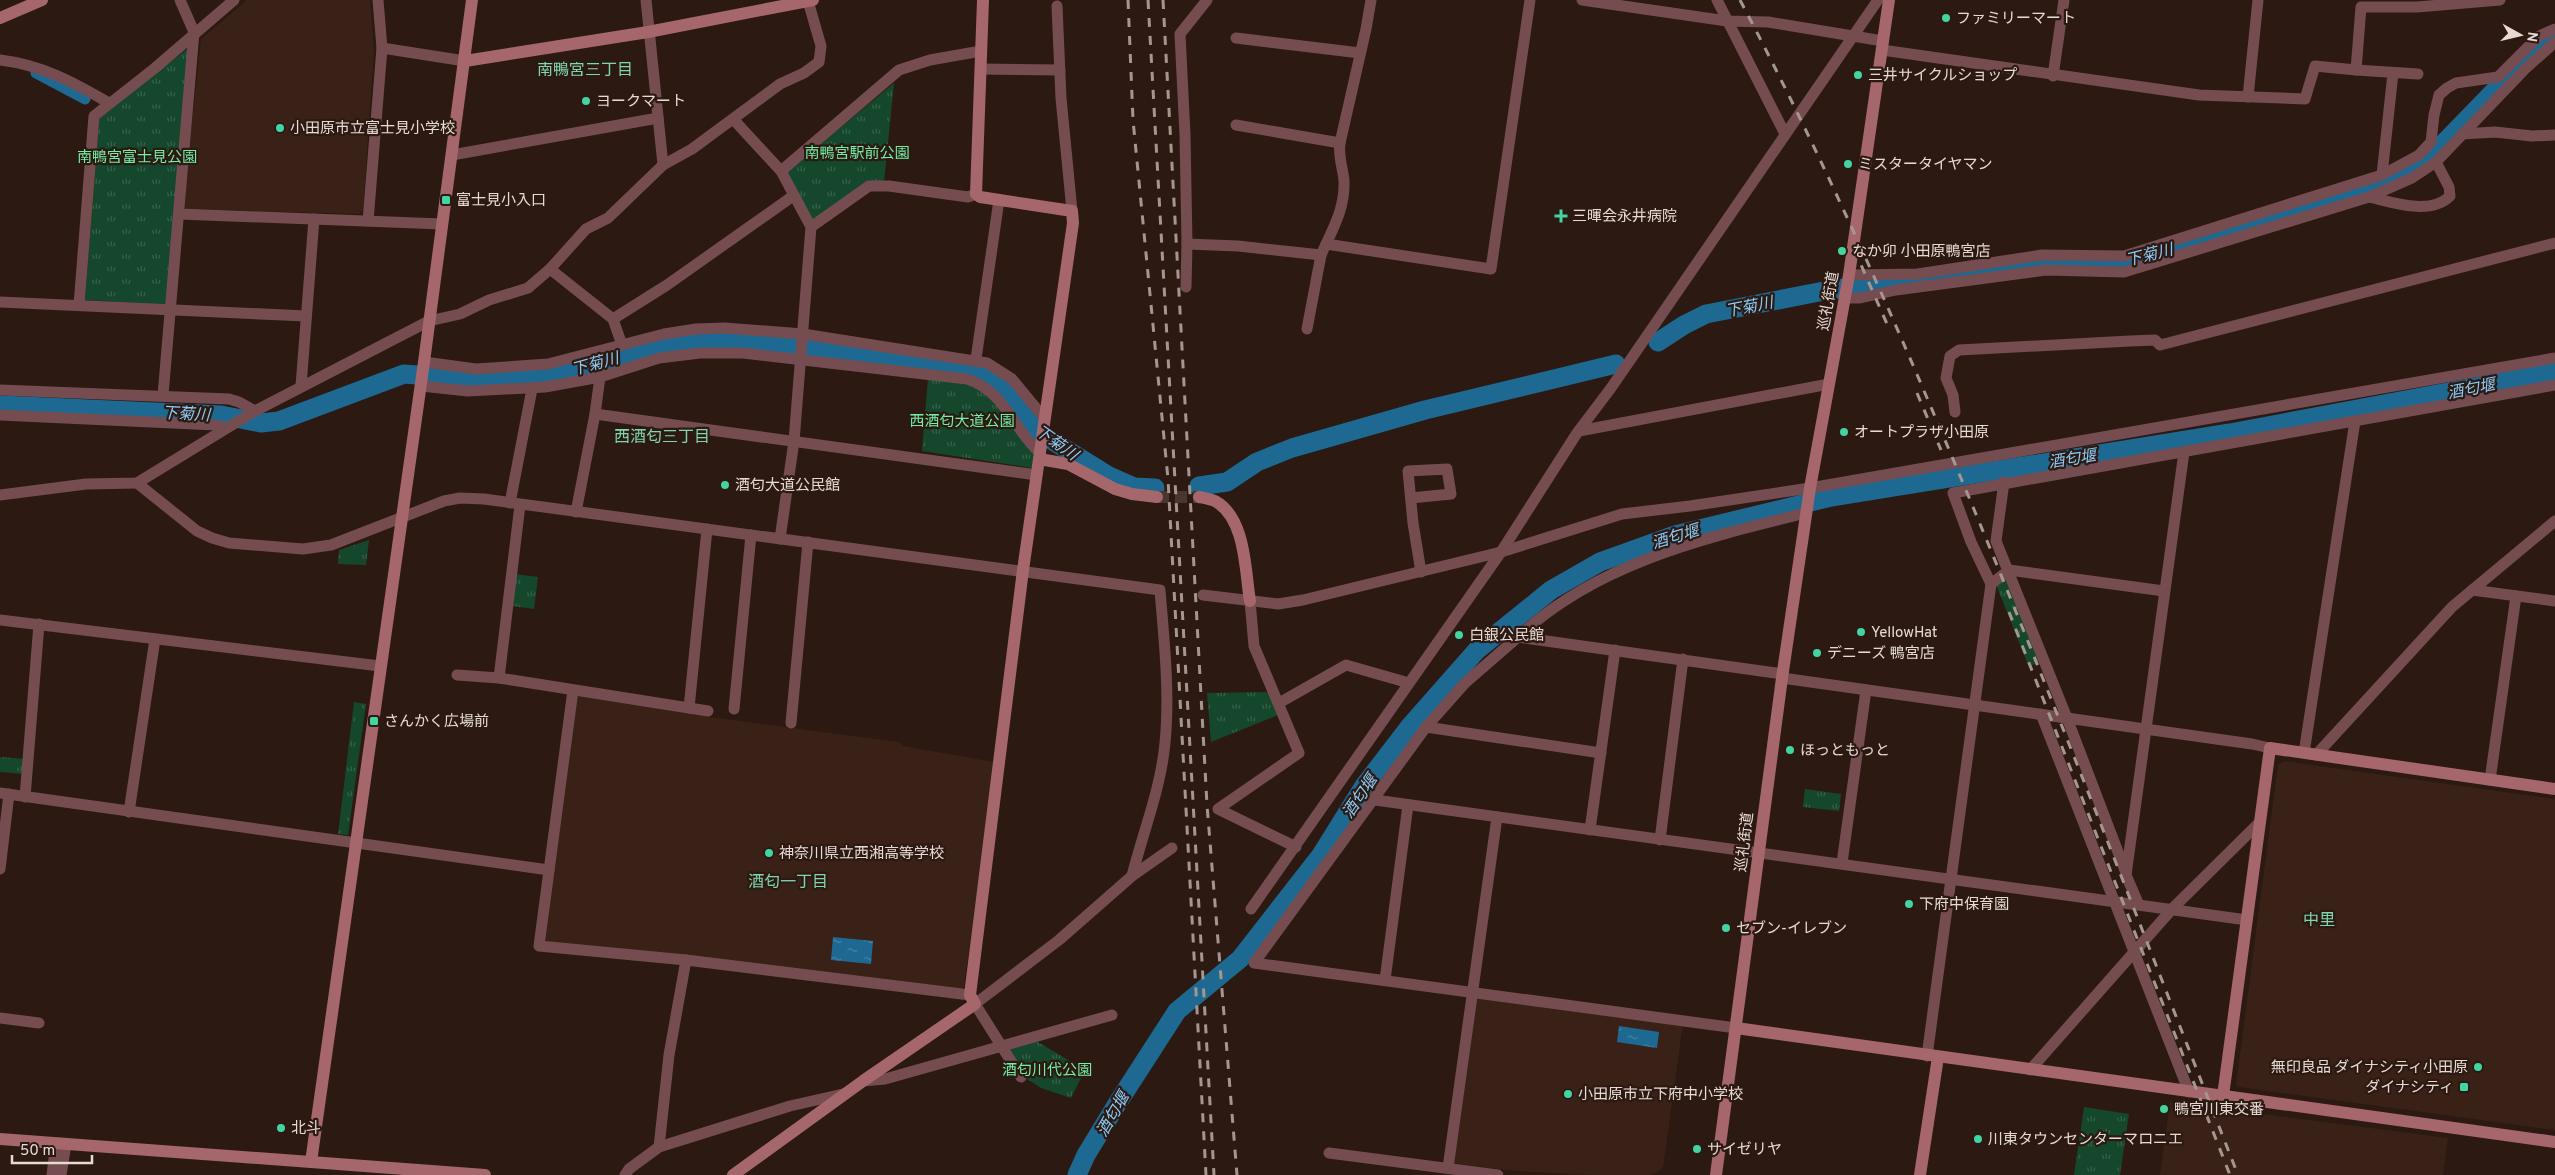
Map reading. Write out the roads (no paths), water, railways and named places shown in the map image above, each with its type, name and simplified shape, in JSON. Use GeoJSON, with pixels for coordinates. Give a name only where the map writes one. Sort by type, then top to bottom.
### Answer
{"type":"FeatureCollection","features":[{"type":"Feature","properties":{"kind":"street"},"geometry":{"type":"LineString","coordinates":[[0,18],[42,0]]}},
{"type":"Feature","properties":{"kind":"street"},"geometry":{"type":"LineString","coordinates":[[162,395],[194,32],[180,0]]}},
{"type":"Feature","properties":{"kind":"street"},"geometry":{"type":"LineString","coordinates":[[79,305],[94,116],[155,68],[194,32],[234,0]]}},
{"type":"Feature","properties":{"kind":"street"},"geometry":{"type":"LineString","coordinates":[[368,221],[382,48],[378,0]]}},
{"type":"Feature","properties":{"kind":"street"},"geometry":{"type":"LineString","coordinates":[[311,1162],[424,364],[472,0]]}},
{"type":"Feature","properties":{"kind":"street"},"geometry":{"type":"LineString","coordinates":[[646,0],[663,165]]}},
{"type":"Feature","properties":{"kind":"street"},"geometry":{"type":"LineString","coordinates":[[976,194],[982,0]]}},
{"type":"Feature","properties":{"kind":"street"},"geometry":{"type":"LineString","coordinates":[[1186,287],[1185,135],[1180,34],[1207,0]]}},
{"type":"Feature","properties":{"kind":"street"},"geometry":{"type":"LineString","coordinates":[[1307,329],[1323,250],[1335,228],[1343,205],[1344,182],[1338,154],[1371,0]]}},
{"type":"Feature","properties":{"kind":"street"},"geometry":{"type":"LineString","coordinates":[[1187,244],[1323,250],[1491,269],[1530,0]]}},
{"type":"Feature","properties":{"kind":"street"},"geometry":{"type":"LineString","coordinates":[[1582,0],[1727,21],[1768,22],[1852,37],[1882,46],[2052,76],[2198,95],[2305,99],[2315,66],[2418,74]]}},
{"type":"Feature","properties":{"kind":"street"},"geometry":{"type":"LineString","coordinates":[[1717,0],[1785,134]]}},
{"type":"Feature","properties":{"kind":"street"},"geometry":{"type":"LineString","coordinates":[[1252,909],[1501,552],[1579,430],[1611,388],[1878,0]]}},
{"type":"Feature","properties":{"kind":"street","name":"巡礼街道"},"geometry":{"type":"LineString","coordinates":[[1716,1175],[1806,514],[1847,287],[1889,0]]}},
{"type":"Feature","properties":{"kind":"street"},"geometry":{"type":"LineString","coordinates":[[2052,76],[2064,0]]}},
{"type":"Feature","properties":{"kind":"street"},"geometry":{"type":"LineString","coordinates":[[2248,97],[2258,0]]}},
{"type":"Feature","properties":{"kind":"street"},"geometry":{"type":"LineString","coordinates":[[2356,70],[2361,7],[2500,0]]}},
{"type":"Feature","properties":{"kind":"street"},"geometry":{"type":"LineString","coordinates":[[0,495],[86,484],[137,483],[255,411],[429,321],[460,314],[489,300],[528,288],[550,269],[586,229],[608,218],[663,165],[692,149],[780,84],[804,74],[818,62],[821,46],[810,1],[782,3],[648,32],[464,61],[382,48]]}},
{"type":"Feature","properties":{"kind":"street"},"geometry":{"type":"LineString","coordinates":[[1021,1077],[973,999],[1023,570],[1073,223],[1060,70],[1057,6]]}},
{"type":"Feature","properties":{"kind":"street"},"geometry":{"type":"LineString","coordinates":[[1847,287],[2042,255],[2124,256],[2382,175],[2419,155],[2431,142],[2440,95],[2447,88],[2456,83],[2498,77],[2539,36],[2555,28]]}},
{"type":"Feature","properties":{"kind":"street"},"geometry":{"type":"LineString","coordinates":[[1236,38],[1360,53]]}},
{"type":"Feature","properties":{"kind":"street"},"geometry":{"type":"LineString","coordinates":[[1847,287],[1860,298],[1896,290],[2046,270],[2124,272],[2369,197],[2412,178],[2436,162],[2525,69],[2555,42]]}},
{"type":"Feature","properties":{"kind":"street"},"geometry":{"type":"LineString","coordinates":[[781,171],[899,70],[930,60],[981,51]]}},
{"type":"Feature","properties":{"kind":"street"},"geometry":{"type":"LineString","coordinates":[[0,60],[41,68],[62,76],[109,103]]}},
{"type":"Feature","properties":{"kind":"street"},"geometry":{"type":"LineString","coordinates":[[980,69],[1060,70]]}},
{"type":"Feature","properties":{"kind":"street"},"geometry":{"type":"LineString","coordinates":[[2382,175],[2392,72]]}},
{"type":"Feature","properties":{"kind":"street"},"geometry":{"type":"LineString","coordinates":[[452,155],[658,118]]}},
{"type":"Feature","properties":{"kind":"street"},"geometry":{"type":"LineString","coordinates":[[733,119],[781,171],[811,227],[794,441],[780,539]]}},
{"type":"Feature","properties":{"kind":"street"},"geometry":{"type":"LineString","coordinates":[[1236,125],[1340,143]]}},
{"type":"Feature","properties":{"kind":"street"},"geometry":{"type":"LineString","coordinates":[[2462,134],[2495,132],[2532,136],[2555,136]]}},
{"type":"Feature","properties":{"kind":"street"},"geometry":{"type":"LineString","coordinates":[[2369,197],[2407,205],[2427,206],[2446,200],[2450,196],[2449,187],[2436,162]]}},
{"type":"Feature","properties":{"kind":"street"},"geometry":{"type":"LineString","coordinates":[[811,227],[869,186],[889,186],[968,197],[976,194],[999,200],[1072,211]]}},
{"type":"Feature","properties":{"kind":"street"},"geometry":{"type":"LineString","coordinates":[[613,319],[667,285],[793,196]]}},
{"type":"Feature","properties":{"kind":"street"},"geometry":{"type":"LineString","coordinates":[[976,359],[999,200]]}},
{"type":"Feature","properties":{"kind":"street"},"geometry":{"type":"LineString","coordinates":[[179,214],[442,224]]}},
{"type":"Feature","properties":{"kind":"street"},"geometry":{"type":"LineString","coordinates":[[301,386],[314,219]]}},
{"type":"Feature","properties":{"kind":"street"},"geometry":{"type":"LineString","coordinates":[[1955,412],[1953,395],[1946,378],[1950,356],[1959,350],[2155,340],[2160,346],[2555,242]]}},
{"type":"Feature","properties":{"kind":"street"},"geometry":{"type":"LineString","coordinates":[[550,269],[613,319],[622,345]]}},
{"type":"Feature","properties":{"kind":"street"},"geometry":{"type":"LineString","coordinates":[[0,302],[306,316]]}},
{"type":"Feature","properties":{"kind":"street"},"geometry":{"type":"LineString","coordinates":[[424,364],[476,369],[548,364],[664,334],[696,329],[724,328],[803,334],[976,359],[998,368],[1012,379],[1045,421]]}},
{"type":"Feature","properties":{"kind":"street"},"geometry":{"type":"LineString","coordinates":[[421,384],[468,391],[532,388],[600,377],[659,358],[700,353],[743,353],[958,378],[977,382],[996,396],[1007,408],[1030,444],[1040,453],[1068,464],[1116,489],[1132,494],[1157,497]]}},
{"type":"Feature","properties":{"kind":"street"},"geometry":{"type":"LineString","coordinates":[[1203,595],[1278,604],[1304,600],[1501,552],[1622,514],[1810,488],[2555,358]]}},
{"type":"Feature","properties":{"kind":"street"},"geometry":{"type":"LineString","coordinates":[[576,512],[595,414],[600,377]]}},
{"type":"Feature","properties":{"kind":"street"},"geometry":{"type":"LineString","coordinates":[[1579,430],[1829,384]]}},
{"type":"Feature","properties":{"kind":"street"},"geometry":{"type":"LineString","coordinates":[[1920,1175],[1951,878],[1991,584],[1971,542],[1953,492],[2355,421],[2421,407],[2555,385]]}},
{"type":"Feature","properties":{"kind":"street"},"geometry":{"type":"LineString","coordinates":[[499,678],[515,504],[532,388]]}},
{"type":"Feature","properties":{"kind":"street"},"geometry":{"type":"LineString","coordinates":[[0,390],[229,399],[255,411]]}},
{"type":"Feature","properties":{"kind":"street"},"geometry":{"type":"LineString","coordinates":[[595,414],[1037,475]]}},
{"type":"Feature","properties":{"kind":"street"},"geometry":{"type":"LineString","coordinates":[[0,415],[216,425],[226,428]]}},
{"type":"Feature","properties":{"kind":"street"},"geometry":{"type":"LineString","coordinates":[[2310,754],[2355,421]]}},
{"type":"Feature","properties":{"kind":"street"},"geometry":{"type":"LineString","coordinates":[[2126,875],[2184,452]]}},
{"type":"Feature","properties":{"kind":"street"},"geometry":{"type":"LineString","coordinates":[[2004,482],[1996,541],[2009,570],[2138,903]]}},
{"type":"Feature","properties":{"kind":"street"},"geometry":{"type":"LineString","coordinates":[[137,483],[197,530],[212,538],[229,543],[302,549],[332,544],[401,516],[444,501],[460,498],[1023,570],[1160,590],[1167,684],[1165,744],[1150,814],[1132,876]]}},
{"type":"Feature","properties":{"kind":"street"},"geometry":{"type":"LineString","coordinates":[[1199,497],[1214,501],[1227,512],[1236,527],[1250,601],[1254,646],[1299,753],[1218,808],[1296,847]]}},
{"type":"Feature","properties":{"kind":"street"},"geometry":{"type":"LineString","coordinates":[[1412,498],[1412,522],[1421,572]]}},
{"type":"Feature","properties":{"kind":"street"},"geometry":{"type":"LineString","coordinates":[[1806,514],[1702,540],[1611,573],[1536,619],[1465,683],[1426,727],[1375,800],[1254,963],[2555,1142]]}},
{"type":"Feature","properties":{"kind":"street"},"geometry":{"type":"LineString","coordinates":[[2310,754],[2452,607],[2555,521]]}},
{"type":"Feature","properties":{"kind":"street"},"geometry":{"type":"LineString","coordinates":[[689,708],[707,529]]}},
{"type":"Feature","properties":{"kind":"street"},"geometry":{"type":"LineString","coordinates":[[734,709],[751,535]]}},
{"type":"Feature","properties":{"kind":"street"},"geometry":{"type":"LineString","coordinates":[[791,724],[808,542]]}},
{"type":"Feature","properties":{"kind":"street"},"geometry":{"type":"LineString","coordinates":[[1991,584],[2009,570],[2164,591]]}},
{"type":"Feature","properties":{"kind":"street"},"geometry":{"type":"LineString","coordinates":[[2472,590],[2555,601]]}},
{"type":"Feature","properties":{"kind":"street"},"geometry":{"type":"LineString","coordinates":[[2490,780],[2516,596]]}},
{"type":"Feature","properties":{"kind":"street"},"geometry":{"type":"LineString","coordinates":[[0,620],[380,666]]}},
{"type":"Feature","properties":{"kind":"street"},"geometry":{"type":"LineString","coordinates":[[25,797],[39,624]]}},
{"type":"Feature","properties":{"kind":"street"},"geometry":{"type":"LineString","coordinates":[[1518,637],[1683,660],[1866,690],[2555,789]]}},
{"type":"Feature","properties":{"kind":"street"},"geometry":{"type":"LineString","coordinates":[[129,812],[155,639]]}},
{"type":"Feature","properties":{"kind":"street"},"geometry":{"type":"LineString","coordinates":[[1590,830],[1615,650]]}},
{"type":"Feature","properties":{"kind":"street"},"geometry":{"type":"LineString","coordinates":[[1660,840],[1683,660]]}},
{"type":"Feature","properties":{"kind":"street"},"geometry":{"type":"LineString","coordinates":[[1279,704],[1346,664],[1409,683]]}},
{"type":"Feature","properties":{"kind":"street"},"geometry":{"type":"LineString","coordinates":[[458,674],[499,678],[708,712]]}},
{"type":"Feature","properties":{"kind":"street"},"geometry":{"type":"LineString","coordinates":[[574,690],[539,946],[686,960],[973,999]]}},
{"type":"Feature","properties":{"kind":"street"},"geometry":{"type":"LineString","coordinates":[[1842,863],[1866,690]]}},
{"type":"Feature","properties":{"kind":"street"},"geometry":{"type":"LineString","coordinates":[[2041,714],[2189,1092]]}},
{"type":"Feature","properties":{"kind":"street"},"geometry":{"type":"LineString","coordinates":[[1426,727],[1601,753]]}},
{"type":"Feature","properties":{"kind":"street"},"geometry":{"type":"LineString","coordinates":[[2223,1096],[2270,748]]}},
{"type":"Feature","properties":{"kind":"street"},"geometry":{"type":"LineString","coordinates":[[0,869],[5,794],[549,870]]}},
{"type":"Feature","properties":{"kind":"street"},"geometry":{"type":"LineString","coordinates":[[1375,800],[1660,840],[2138,903],[2247,920]]}},
{"type":"Feature","properties":{"kind":"street"},"geometry":{"type":"LineString","coordinates":[[1385,980],[1408,805]]}},
{"type":"Feature","properties":{"kind":"street"},"geometry":{"type":"LineString","coordinates":[[1448,1168],[1497,817]]}},
{"type":"Feature","properties":{"kind":"street"},"geometry":{"type":"LineString","coordinates":[[2030,1070],[2173,908],[2260,822]]}},
{"type":"Feature","properties":{"kind":"street"},"geometry":{"type":"LineString","coordinates":[[733,1175],[973,999],[1059,940],[1132,876],[1172,848]]}},
{"type":"Feature","properties":{"kind":"street"},"geometry":{"type":"LineString","coordinates":[[659,1147],[669,1055],[686,960]]}},
{"type":"Feature","properties":{"kind":"street"},"geometry":{"type":"LineString","coordinates":[[863,1081],[885,1079],[1112,1015]]}},
{"type":"Feature","properties":{"kind":"street"},"geometry":{"type":"LineString","coordinates":[[0,1018],[39,1023]]}},
{"type":"Feature","properties":{"kind":"street"},"geometry":{"type":"LineString","coordinates":[[625,1175],[629,1169],[659,1147],[790,1106],[845,1094]]}},
{"type":"Feature","properties":{"kind":"street"},"geometry":{"type":"LineString","coordinates":[[0,1139],[485,1175]]}},
{"type":"Feature","properties":{"kind":"street"},"geometry":{"type":"LineString","coordinates":[[52,1175],[61,1144]]}},
{"type":"Feature","properties":{"kind":"street"},"geometry":{"type":"LineString","coordinates":[[61,1144],[61,1175]]}},
{"type":"Feature","properties":{"kind":"street"},"geometry":{"type":"LineString","coordinates":[[1329,1153],[1498,1175]]}},
{"type":"Feature","properties":{"kind":"water"},"geometry":{"type":"Polygon","coordinates":[[[833,937],[873,941],[871,964],[831,960],[833,937]]]}},
{"type":"Feature","properties":{"kind":"water"},"geometry":{"type":"Polygon","coordinates":[[[1619,1026],[1659,1032],[1657,1048],[1617,1042],[1619,1026]]]}},
{"type":"Feature","properties":{"kind":"waterway","name":"下菊川"},"geometry":{"type":"LineString","coordinates":[[1658,342],[1684,325],[1706,314],[1829,290],[2033,263],[2072,261],[2109,264],[2133,262],[2389,181],[2407,173],[2431,156],[2539,45],[2555,35]]}},
{"type":"Feature","properties":{"kind":"waterway"},"geometry":{"type":"LineString","coordinates":[[36,73],[85,99]]}},
{"type":"Feature","properties":{"kind":"waterway","name":"下菊川"},"geometry":{"type":"LineString","coordinates":[[0,405],[221,415],[261,423],[279,421],[404,374],[453,378],[528,377],[577,369],[664,344],[699,339],[770,342],[975,371],[993,379],[1005,389],[1034,428],[1048,438],[1109,476],[1134,487],[1155,488]]}},
{"type":"Feature","properties":{"kind":"waterway","name":"下菊川"},"geometry":{"type":"LineString","coordinates":[[1199,486],[1227,482],[1257,462],[1292,448],[1425,410],[1616,364]]}},
{"type":"Feature","properties":{"kind":"waterway","name":"酒匂堰"},"geometry":{"type":"LineString","coordinates":[[1077,1175],[1086,1155],[1117,1104],[1177,1011],[1240,959],[1321,855],[1364,786],[1410,726],[1477,650],[1551,590],[1600,562],[1675,535],[1831,497],[2230,433],[2555,372]]}},
{"type":"Feature","properties":{"kind":"tunnel"},"geometry":{"type":"LineString","coordinates":[[1157,497],[1199,497]]}},
{"type":"Feature","properties":{"kind":"railway"},"geometry":{"type":"LineString","coordinates":[[1128,0],[1133,120],[1168,479],[1206,1175]]}},
{"type":"Feature","properties":{"kind":"railway"},"geometry":{"type":"LineString","coordinates":[[1148,0],[1214,1175]]}},
{"type":"Feature","properties":{"kind":"railway"},"geometry":{"type":"LineString","coordinates":[[1163,0],[1207,805],[1237,1175]]}},
{"type":"Feature","properties":{"kind":"railway"},"geometry":{"type":"LineString","coordinates":[[1740,0],[1802,122],[1860,245],[1942,432],[2071,750],[2238,1175]]}},
{"type":"Feature","properties":{"kind":"railway"},"geometry":{"type":"LineString","coordinates":[[1854,249],[1887,324]]}},
{"type":"Feature","properties":{"kind":"railway"},"geometry":{"type":"LineString","coordinates":[[1917,393],[1941,450]]}},
{"type":"Feature","properties":{"kind":"railway"},"geometry":{"type":"LineString","coordinates":[[2009,612],[2230,1175]]}},
{"type":"Feature","properties":{"kind":"place","name":"ファミリーマート"},"geometry":{"type":"Point","coordinates":[1946,18]}},
{"type":"Feature","properties":{"kind":"place","name":"三井サイクルショップ"},"geometry":{"type":"Point","coordinates":[1858,75]}},
{"type":"Feature","properties":{"kind":"place","name":"ヨークマート"},"geometry":{"type":"Point","coordinates":[586,101]}},
{"type":"Feature","properties":{"kind":"place","name":"小田原市立富士見小学校"},"geometry":{"type":"Point","coordinates":[280,128]}},
{"type":"Feature","properties":{"kind":"place","name":"ミスタータイヤマン"},"geometry":{"type":"Point","coordinates":[1848,164]}},
{"type":"Feature","properties":{"kind":"place","name":"富士見小入口"},"geometry":{"type":"Point","coordinates":[446,200]}},
{"type":"Feature","properties":{"kind":"place","name":"三暉会永井病院"},"geometry":{"type":"Point","coordinates":[1561,216]}},
{"type":"Feature","properties":{"kind":"place","name":"なか卯 小田原鴨宮店"},"geometry":{"type":"Point","coordinates":[1842,251]}},
{"type":"Feature","properties":{"kind":"place","name":"オートプラザ小田原"},"geometry":{"type":"Point","coordinates":[1844,432]}},
{"type":"Feature","properties":{"kind":"place","name":"酒匂大道公民館"},"geometry":{"type":"Point","coordinates":[725,485]}},
{"type":"Feature","properties":{"kind":"place","name":"YellowHat"},"geometry":{"type":"Point","coordinates":[1861,632]}},
{"type":"Feature","properties":{"kind":"place","name":"白銀公民館"},"geometry":{"type":"Point","coordinates":[1459,635]}},
{"type":"Feature","properties":{"kind":"place","name":"デニーズ 鴨宮店"},"geometry":{"type":"Point","coordinates":[1817,653]}},
{"type":"Feature","properties":{"kind":"place","name":"さんかく広場前"},"geometry":{"type":"Point","coordinates":[374,721]}},
{"type":"Feature","properties":{"kind":"place","name":"ほっともっと"},"geometry":{"type":"Point","coordinates":[1790,750]}},
{"type":"Feature","properties":{"kind":"place","name":"神奈川県立西湘高等学校"},"geometry":{"type":"Point","coordinates":[769,853]}},
{"type":"Feature","properties":{"kind":"place","name":"下府中保育園"},"geometry":{"type":"Point","coordinates":[1909,904]}},
{"type":"Feature","properties":{"kind":"place","name":"セブン-イレブン"},"geometry":{"type":"Point","coordinates":[1726,928]}},
{"type":"Feature","properties":{"kind":"place","name":"無印良品 ダイナシティ小田原"},"geometry":{"type":"Point","coordinates":[2478,1067]}},
{"type":"Feature","properties":{"kind":"place","name":"ダイナシティ"},"geometry":{"type":"Point","coordinates":[2464,1087]}},
{"type":"Feature","properties":{"kind":"place","name":"小田原市立下府中小学校"},"geometry":{"type":"Point","coordinates":[1568,1094]}},
{"type":"Feature","properties":{"kind":"place","name":"鴨宮川東交番"},"geometry":{"type":"Point","coordinates":[2164,1109]}},
{"type":"Feature","properties":{"kind":"place","name":"北斗"},"geometry":{"type":"Point","coordinates":[281,1128]}},
{"type":"Feature","properties":{"kind":"place","name":"川東タウンセンターマロニエ"},"geometry":{"type":"Point","coordinates":[1978,1139]}},
{"type":"Feature","properties":{"kind":"place","name":"サイゼリヤ"},"geometry":{"type":"Point","coordinates":[1697,1149]}},
{"type":"Feature","properties":{"kind":"district","name":"南鴨宮三丁目"},"geometry":{"type":"Point","coordinates":[585,69]}},
{"type":"Feature","properties":{"kind":"district","name":"西酒匂三丁目"},"geometry":{"type":"Point","coordinates":[662,436]}},
{"type":"Feature","properties":{"kind":"district","name":"酒匂一丁目"},"geometry":{"type":"Point","coordinates":[788,881]}},
{"type":"Feature","properties":{"kind":"district","name":"中里"},"geometry":{"type":"Point","coordinates":[2319,919]}},
{"type":"Feature","properties":{"kind":"park label","name":"南鴨宮駅前公園"},"geometry":{"type":"Point","coordinates":[857,153]}},
{"type":"Feature","properties":{"kind":"park label","name":"南鴨宮富士見公園"},"geometry":{"type":"Point","coordinates":[137,157]}},
{"type":"Feature","properties":{"kind":"park label","name":"西酒匂大道公園"},"geometry":{"type":"Point","coordinates":[962,421]}},
{"type":"Feature","properties":{"kind":"park label","name":"酒匂川代公園"},"geometry":{"type":"Point","coordinates":[1047,1070]}}]}
